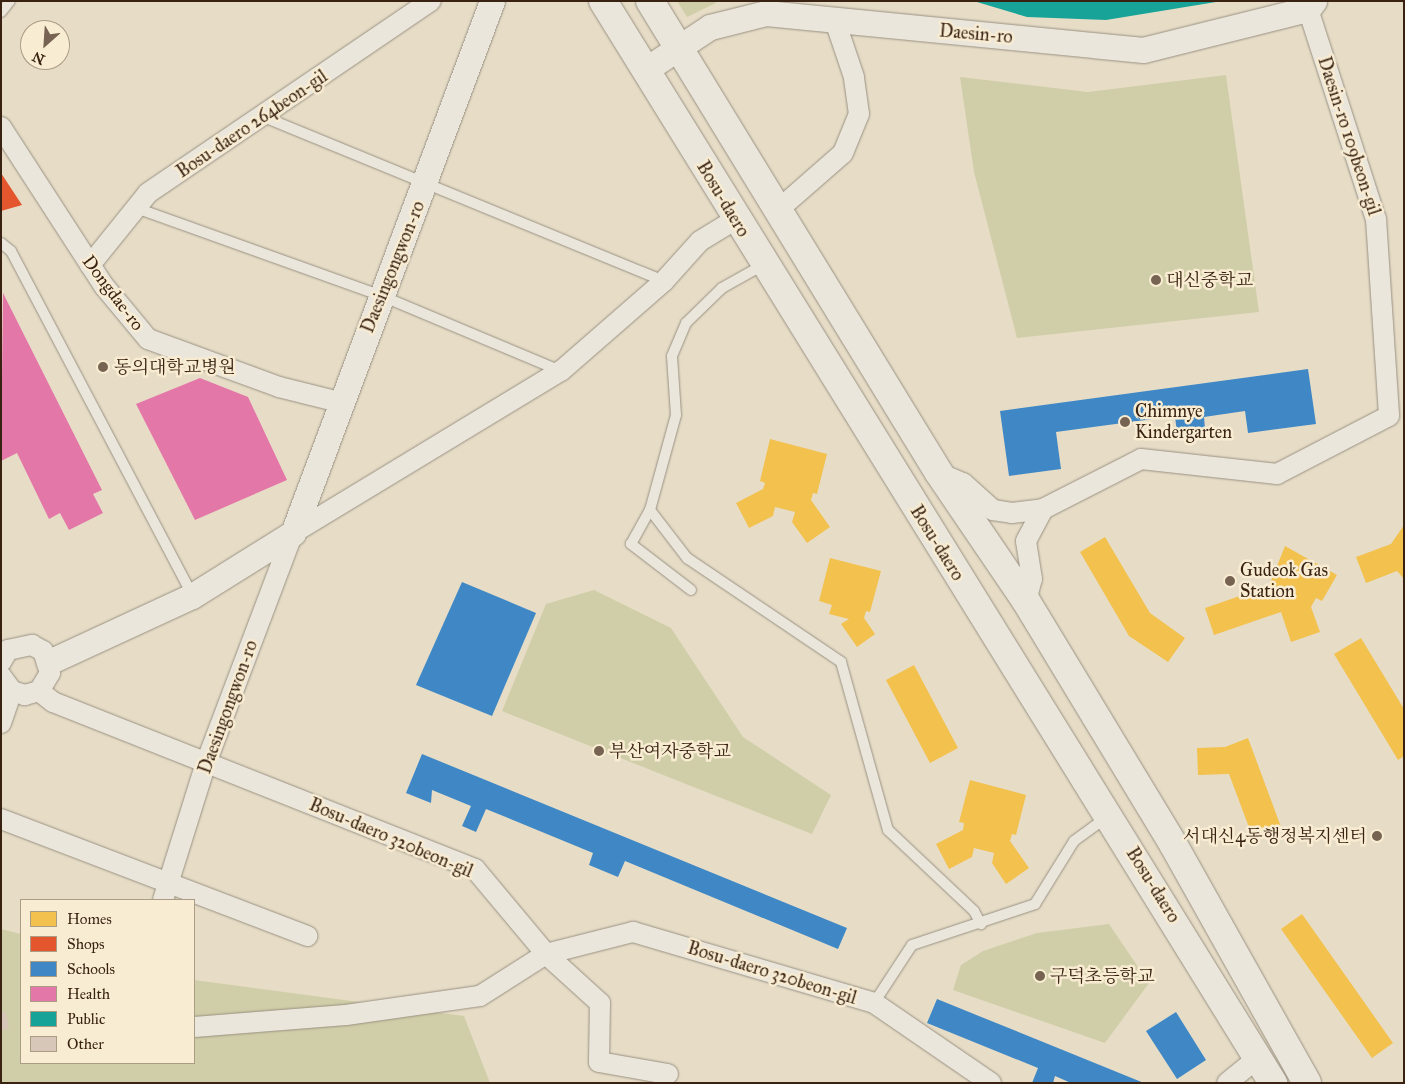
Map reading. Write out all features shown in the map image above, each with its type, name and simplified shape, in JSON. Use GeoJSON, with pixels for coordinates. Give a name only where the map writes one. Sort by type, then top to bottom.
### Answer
{"type":"FeatureCollection","features":[{"type":"Feature","properties":{"kind":"main road","name":"Bosu-daero"},"geometry":{"type":"LineString","coordinates":[[603,1],[763,265],[1259,1056],[1273,1083]]}},
{"type":"Feature","properties":{"kind":"main road","name":"Bosu-daero"},"geometry":{"type":"LineString","coordinates":[[650,1],[939,473],[1026,601],[1173,844],[1307,1083]]}},
{"type":"Feature","properties":{"kind":"street","name":"Bosu-daero 264beon-gil"},"geometry":{"type":"LineString","coordinates":[[90,264],[139,209],[148,193],[264,117],[431,1]]}},
{"type":"Feature","properties":{"kind":"street","name":"Daesingongwon-ro"},"geometry":{"type":"LineString","coordinates":[[166,892],[206,763],[293,533],[339,402],[426,184],[492,1]]}},
{"type":"Feature","properties":{"kind":"street"},"geometry":{"type":"LineString","coordinates":[[739,1],[766,13]]}},
{"type":"Feature","properties":{"kind":"street","name":"Daesin-ro"},"geometry":{"type":"LineString","coordinates":[[645,70],[710,27],[766,13],[1143,50],[1311,5]]}},
{"type":"Feature","properties":{"kind":"street","name":"Daesin-ro 109beon-gil"},"geometry":{"type":"LineString","coordinates":[[1311,5],[1376,219],[1397,419]]}},
{"type":"Feature","properties":{"kind":"street"},"geometry":{"type":"LineString","coordinates":[[778,210],[843,153],[859,114],[854,77],[835,21]]}},
{"type":"Feature","properties":{"kind":"street","name":"Dongdae-ro"},"geometry":{"type":"LineString","coordinates":[[3,131],[90,264],[148,339],[279,387],[339,402]]}},
{"type":"Feature","properties":{"kind":"street"},"geometry":{"type":"LineString","coordinates":[[49,662],[192,596],[561,371],[664,280],[700,241],[736,219]]}},
{"type":"Feature","properties":{"kind":"street"},"geometry":{"type":"LineString","coordinates":[[939,473],[963,483],[993,510],[1012,513],[1044,509],[1140,459],[1277,474],[1397,419]]}},
{"type":"Feature","properties":{"kind":"street"},"geometry":{"type":"LineString","coordinates":[[1026,601],[1032,579],[1026,541],[1044,509]]}},
{"type":"Feature","properties":{"kind":"street"},"geometry":{"type":"LineString","coordinates":[[4,652],[32,645],[49,662]]}},
{"type":"Feature","properties":{"kind":"street"},"geometry":{"type":"LineString","coordinates":[[1,723],[7,683],[25,695],[39,691],[47,683],[49,662]]}},
{"type":"Feature","properties":{"kind":"street","name":"Bosu-daero 320beon-gil"},"geometry":{"type":"LineString","coordinates":[[39,691],[53,702],[475,869],[546,954],[634,932],[874,1003],[991,1083]]}},
{"type":"Feature","properties":{"kind":"street"},"geometry":{"type":"LineString","coordinates":[[1,819],[166,892],[188,899]]}},
{"type":"Feature","properties":{"kind":"street"},"geometry":{"type":"LineString","coordinates":[[195,901],[307,936]]}},
{"type":"Feature","properties":{"kind":"street"},"geometry":{"type":"LineString","coordinates":[[195,1028],[346,1015],[480,996],[546,954],[600,1003],[599,1062],[668,1074]]}},
{"type":"Feature","properties":{"kind":"street"},"geometry":{"type":"LineString","coordinates":[[1227,1083],[1259,1056]]}},
{"type":"Feature","properties":{"kind":"lane"},"geometry":{"type":"LineString","coordinates":[[1,12],[10,1]]}},
{"type":"Feature","properties":{"kind":"lane"},"geometry":{"type":"LineString","coordinates":[[264,117],[664,280]]}},
{"type":"Feature","properties":{"kind":"lane"},"geometry":{"type":"LineString","coordinates":[[139,209],[382,296],[561,371]]}},
{"type":"Feature","properties":{"kind":"lane"},"geometry":{"type":"LineString","coordinates":[[1,243],[11,251],[192,596]]}},
{"type":"Feature","properties":{"kind":"lane"},"geometry":{"type":"LineString","coordinates":[[691,590],[631,544],[650,510],[676,415],[672,356],[686,323],[722,288],[763,265]]}},
{"type":"Feature","properties":{"kind":"lane"},"geometry":{"type":"LineString","coordinates":[[650,510],[687,558],[841,662],[888,830],[974,911],[981,924]]}},
{"type":"Feature","properties":{"kind":"lane"},"geometry":{"type":"LineString","coordinates":[[874,1003],[912,945],[981,924],[1035,904],[1074,841],[1108,816]]}},
{"type":"Feature","properties":{"kind":"shaded area"},"geometry":{"type":"Polygon","coordinates":[[[677,1],[713,1],[716,3],[687,17],[677,1]]]}},
{"type":"Feature","properties":{"kind":"shaded area"},"geometry":{"type":"Polygon","coordinates":[[[1226,75],[1259,312],[1017,338],[974,172],[960,77],[1088,92],[1226,75]]]}},
{"type":"Feature","properties":{"kind":"shaded area"},"geometry":{"type":"Polygon","coordinates":[[[594,590],[671,628],[743,737],[831,795],[812,834],[502,711],[546,604],[594,590]]]}},
{"type":"Feature","properties":{"kind":"shaded area"},"geometry":{"type":"Polygon","coordinates":[[[1109,924],[1149,983],[1105,1043],[953,990],[961,965],[983,951],[1037,933],[1109,924]]]}},
{"type":"Feature","properties":{"kind":"shaded area"},"geometry":{"type":"Polygon","coordinates":[[[1,929],[20,934],[20,1064],[195,1064],[195,980],[464,1016],[490,1083],[1,1083],[1,929]]]}},
{"type":"Feature","properties":{"kind":"building: Homes"},"geometry":{"type":"Polygon","coordinates":[[[770,439],[827,454],[817,494],[813,493],[811,500],[830,527],[807,543],[792,522],[795,512],[775,507],[773,516],[749,528],[736,503],[763,489],[765,483],[760,481],[770,439]]]}},
{"type":"Feature","properties":{"kind":"building: Homes"},"geometry":{"type":"Polygon","coordinates":[[[1404,525],[1404,579],[1397,571],[1366,583],[1356,557],[1391,544],[1404,525]]]}},
{"type":"Feature","properties":{"kind":"building: Homes"},"geometry":{"type":"Polygon","coordinates":[[[1105,537],[1150,613],[1185,638],[1168,662],[1129,636],[1080,552],[1105,537]]]}},
{"type":"Feature","properties":{"kind":"building: Homes"},"geometry":{"type":"Polygon","coordinates":[[[1285,546],[1337,575],[1322,601],[1316,598],[1311,607],[1320,632],[1291,642],[1281,612],[1214,635],[1205,608],[1269,586],[1285,546]]]}},
{"type":"Feature","properties":{"kind":"building: Homes"},"geometry":{"type":"Polygon","coordinates":[[[830,558],[881,571],[870,612],[866,611],[864,618],[875,634],[857,647],[841,624],[849,619],[829,614],[832,605],[819,601],[830,558]]]}},
{"type":"Feature","properties":{"kind":"building: Homes"},"geometry":{"type":"Polygon","coordinates":[[[1361,638],[1404,709],[1404,756],[1398,760],[1334,654],[1361,638]]]}},
{"type":"Feature","properties":{"kind":"building: Homes"},"geometry":{"type":"Polygon","coordinates":[[[914,665],[958,748],[930,763],[886,680],[914,665]]]}},
{"type":"Feature","properties":{"kind":"building: Homes"},"geometry":{"type":"Polygon","coordinates":[[[1248,738],[1281,827],[1253,838],[1229,774],[1198,775],[1197,748],[1225,747],[1248,738]]]}},
{"type":"Feature","properties":{"kind":"building: Homes"},"geometry":{"type":"Polygon","coordinates":[[[970,780],[1026,795],[1016,835],[1012,834],[1010,841],[1029,868],[1006,884],[992,863],[994,853],[974,848],[972,857],[949,869],[936,844],[963,830],[964,823],[959,822],[970,780]]]}},
{"type":"Feature","properties":{"kind":"building: Homes"},"geometry":{"type":"Polygon","coordinates":[[[1302,914],[1393,1043],[1372,1058],[1281,929],[1302,914]]]}},
{"type":"Feature","properties":{"kind":"building: Shops"},"geometry":{"type":"Polygon","coordinates":[[[1,173],[22,205],[1,211],[1,173]]]}},
{"type":"Feature","properties":{"kind":"building: Schools"},"geometry":{"type":"Polygon","coordinates":[[[1308,369],[1316,424],[1248,433],[1245,411],[1204,417],[1205,429],[1177,433],[1175,416],[1056,432],[1061,469],[1009,476],[1000,411],[1308,369]]]}},
{"type":"Feature","properties":{"kind":"building: Schools"},"geometry":{"type":"Polygon","coordinates":[[[462,582],[536,613],[492,716],[416,685],[462,582]]]}},
{"type":"Feature","properties":{"kind":"building: Schools"},"geometry":{"type":"Polygon","coordinates":[[[422,754],[847,928],[838,949],[625,861],[618,877],[589,865],[593,853],[486,809],[476,832],[462,826],[471,806],[432,790],[431,803],[406,793],[422,754]]]}},
{"type":"Feature","properties":{"kind":"building: Schools"},"geometry":{"type":"Polygon","coordinates":[[[937,999],[1144,1083],[1071,1083],[1055,1076],[1053,1083],[1032,1083],[1038,1068],[927,1023],[937,999]]]}},
{"type":"Feature","properties":{"kind":"building: Schools"},"geometry":{"type":"Polygon","coordinates":[[[1176,1012],[1206,1060],[1177,1079],[1146,1031],[1176,1012]]]}},
{"type":"Feature","properties":{"kind":"building: Health"},"geometry":{"type":"Polygon","coordinates":[[[3,293],[102,490],[93,494],[103,513],[69,530],[60,513],[49,519],[17,453],[1,461],[3,293]]]}},
{"type":"Feature","properties":{"kind":"building: Health"},"geometry":{"type":"Polygon","coordinates":[[[200,378],[248,397],[287,480],[195,520],[136,404],[200,378]]]}},
{"type":"Feature","properties":{"kind":"building: Public"},"geometry":{"type":"Polygon","coordinates":[[[1216,1],[1106,20],[1027,17],[977,2],[1216,1]]]}},
{"type":"Feature","properties":{"kind":"building: Other"},"geometry":{"type":"Polygon","coordinates":[[[6,1012],[9,1029],[1,1030],[1,1013],[6,1012]]]}},
{"type":"Feature","properties":{"kind":"place","name":"대신중학교"},"geometry":{"type":"Point","coordinates":[1156,280]}},
{"type":"Feature","properties":{"kind":"place","name":"동의대학교병원"},"geometry":{"type":"Point","coordinates":[103,367]}},
{"type":"Feature","properties":{"kind":"place","name":"Chimnye Kindergarten"},"geometry":{"type":"Point","coordinates":[1125,422]}},
{"type":"Feature","properties":{"kind":"place","name":"Gudeok Gas Station"},"geometry":{"type":"Point","coordinates":[1230,581]}},
{"type":"Feature","properties":{"kind":"place","name":"부산여자중학교"},"geometry":{"type":"Point","coordinates":[599,751]}},
{"type":"Feature","properties":{"kind":"place","name":"서대신4동행정복지센터"},"geometry":{"type":"Point","coordinates":[1377,836]}},
{"type":"Feature","properties":{"kind":"place","name":"구덕초등학교"},"geometry":{"type":"Point","coordinates":[1040,976]}}]}
